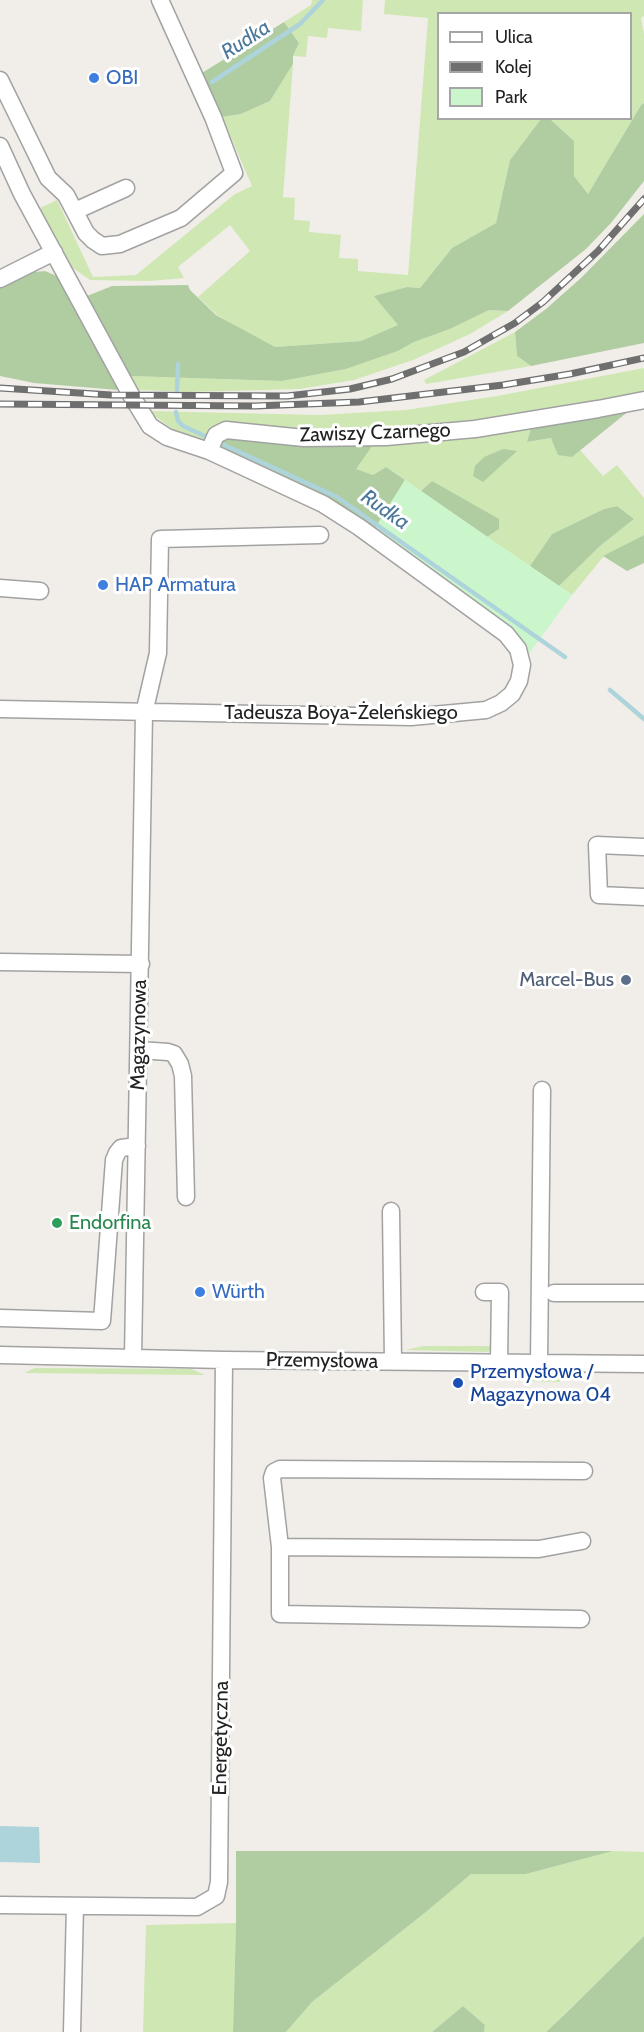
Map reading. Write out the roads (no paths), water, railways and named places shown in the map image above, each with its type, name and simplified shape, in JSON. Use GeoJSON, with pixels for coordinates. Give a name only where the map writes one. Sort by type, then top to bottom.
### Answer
{"type":"FeatureCollection","features":[{"type":"Feature","properties":{"kind":"street"},"geometry":{"type":"LineString","coordinates":[[0,80],[48,178],[66,195],[93,240],[102,246],[110,247],[181,218],[234,173],[213,117],[160,0]]}},
{"type":"Feature","properties":{"kind":"street","name":"Zawiszy Czarnego"},"geometry":{"type":"LineString","coordinates":[[0,146],[22,194],[131,395],[150,426],[167,438],[212,445],[226,430],[304,438],[397,436],[475,429],[644,400]]}},
{"type":"Feature","properties":{"kind":"street"},"geometry":{"type":"LineString","coordinates":[[75,211],[126,188]]}},
{"type":"Feature","properties":{"kind":"street"},"geometry":{"type":"LineString","coordinates":[[0,279],[54,252]]}},
{"type":"Feature","properties":{"kind":"street","name":"Tadeusza Boya-Żeleńskiego"},"geometry":{"type":"LineString","coordinates":[[0,709],[411,717],[486,710],[506,700],[517,686],[522,673],[522,665],[518,649],[506,634],[359,527],[323,504],[212,445]]}},
{"type":"Feature","properties":{"kind":"street","name":"Magazynowa"},"geometry":{"type":"LineString","coordinates":[[133,1358],[144,712],[158,653],[160,539],[320,535]]}},
{"type":"Feature","properties":{"kind":"street"},"geometry":{"type":"LineString","coordinates":[[0,588],[40,591]]}},
{"type":"Feature","properties":{"kind":"street"},"geometry":{"type":"LineString","coordinates":[[644,847],[597,845],[600,895],[644,897]]}},
{"type":"Feature","properties":{"kind":"street"},"geometry":{"type":"LineString","coordinates":[[0,962],[141,964]]}},
{"type":"Feature","properties":{"kind":"street"},"geometry":{"type":"LineString","coordinates":[[139,1050],[174,1054],[180,1064],[183,1076],[186,1197]]}},
{"type":"Feature","properties":{"kind":"street"},"geometry":{"type":"LineString","coordinates":[[539,1363],[542,1090]]}},
{"type":"Feature","properties":{"kind":"street"},"geometry":{"type":"LineString","coordinates":[[1,1313],[102,1321],[114,1160],[121,1148],[137,1146]]}},
{"type":"Feature","properties":{"kind":"street"},"geometry":{"type":"LineString","coordinates":[[392,1210],[393,1361]]}},
{"type":"Feature","properties":{"kind":"street"},"geometry":{"type":"LineString","coordinates":[[484,1292],[500,1292],[499,1363]]}},
{"type":"Feature","properties":{"kind":"street"},"geometry":{"type":"LineString","coordinates":[[554,1293],[644,1293]]}},
{"type":"Feature","properties":{"kind":"street","name":"Przemysłowa"},"geometry":{"type":"LineString","coordinates":[[0,1355],[224,1360],[644,1364]]}},
{"type":"Feature","properties":{"kind":"street","name":"Energetyczna"},"geometry":{"type":"LineString","coordinates":[[0,1905],[197,1907],[216,1896],[219,1882],[224,1360]]}},
{"type":"Feature","properties":{"kind":"street"},"geometry":{"type":"LineString","coordinates":[[581,1620],[280,1614],[280,1547],[272,1478],[274,1472],[280,1469],[584,1471]]}},
{"type":"Feature","properties":{"kind":"street"},"geometry":{"type":"LineString","coordinates":[[280,1547],[539,1549],[582,1541]]}},
{"type":"Feature","properties":{"kind":"street"},"geometry":{"type":"LineString","coordinates":[[72,2032],[75,1906]]}},
{"type":"Feature","properties":{"kind":"water"},"geometry":{"type":"Polygon","coordinates":[[[0,1826],[39,1827],[40,1863],[0,1862],[0,1826]]]}},
{"type":"Feature","properties":{"kind":"waterway","name":"Rudka"},"geometry":{"type":"LineString","coordinates":[[212,82],[300,24],[323,0]]}},
{"type":"Feature","properties":{"kind":"waterway","name":"Rudka"},"geometry":{"type":"LineString","coordinates":[[177,390],[178,364]]}},
{"type":"Feature","properties":{"kind":"waterway","name":"Rudka"},"geometry":{"type":"LineString","coordinates":[[176,412],[178,421],[183,426],[337,497],[565,657]]}},
{"type":"Feature","properties":{"kind":"waterway","name":"Rudka"},"geometry":{"type":"LineString","coordinates":[[610,690],[644,719]]}},
{"type":"Feature","properties":{"kind":"railway"},"geometry":{"type":"LineString","coordinates":[[0,388],[111,395],[287,396],[350,389],[392,379],[464,352],[515,323],[543,302],[598,251],[644,199]]}},
{"type":"Feature","properties":{"kind":"railway"},"geometry":{"type":"LineString","coordinates":[[0,404],[255,406],[359,402],[503,385],[644,358]]}},
{"type":"Feature","properties":{"kind":"place","name":"OBI"},"geometry":{"type":"Point","coordinates":[94,78]}},
{"type":"Feature","properties":{"kind":"place","name":"HAP Armatura"},"geometry":{"type":"Point","coordinates":[103,585]}},
{"type":"Feature","properties":{"kind":"place","name":"Marcel-Bus"},"geometry":{"type":"Point","coordinates":[626,980]}},
{"type":"Feature","properties":{"kind":"place","name":"Endorfina"},"geometry":{"type":"Point","coordinates":[57,1223]}},
{"type":"Feature","properties":{"kind":"place","name":"Würth"},"geometry":{"type":"Point","coordinates":[200,1292]}},
{"type":"Feature","properties":{"kind":"place","name":"Przemysłowa / Magazynowa 04"},"geometry":{"type":"Point","coordinates":[458,1383]}}]}
